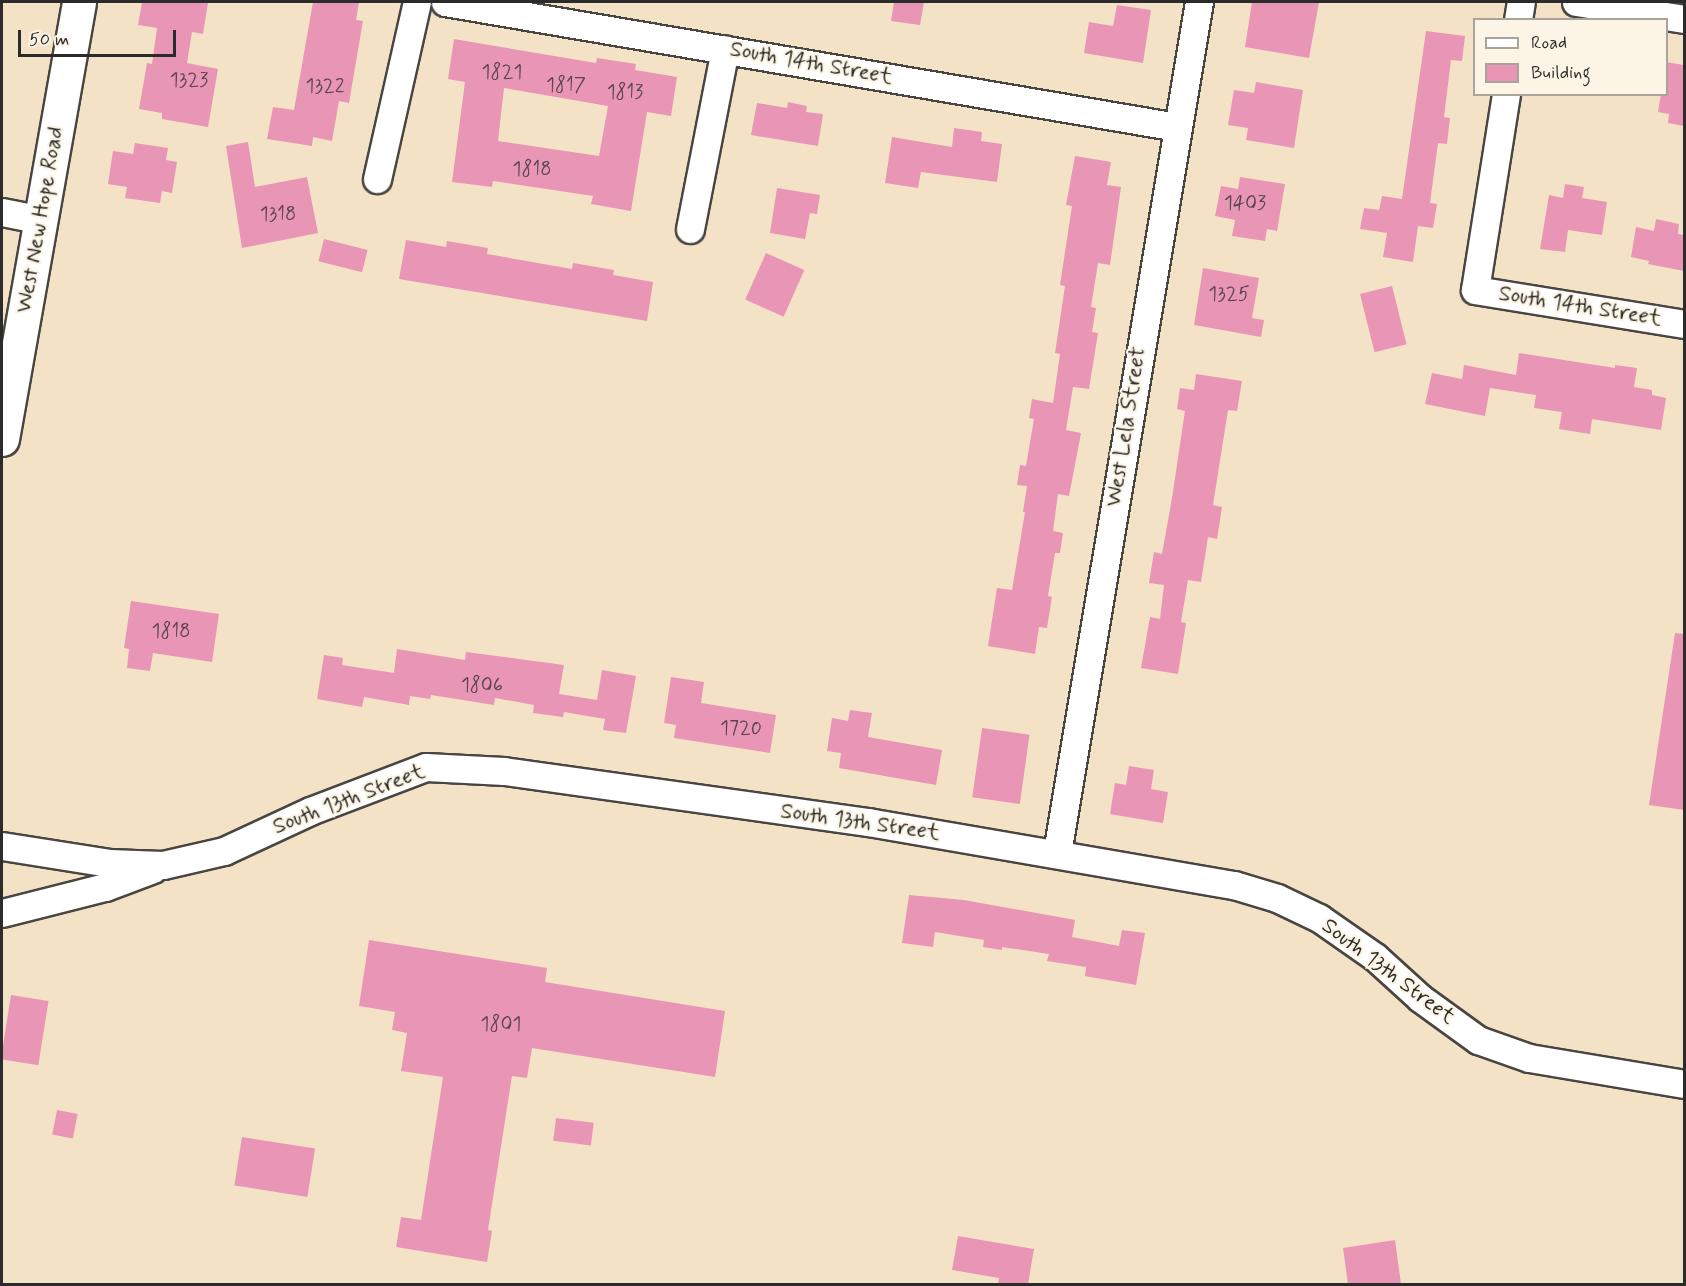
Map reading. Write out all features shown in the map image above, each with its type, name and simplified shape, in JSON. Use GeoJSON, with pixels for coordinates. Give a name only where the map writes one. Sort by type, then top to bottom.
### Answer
{"type":"FeatureCollection","features":[{"type":"Feature","properties":{"kind":"main road","name":"West New Hope Road"},"geometry":{"type":"LineString","coordinates":[[2,439],[79,2]]}},
{"type":"Feature","properties":{"kind":"street"},"geometry":{"type":"LineString","coordinates":[[378,179],[417,2]]}},
{"type":"Feature","properties":{"kind":"street","name":"South 14th Street"},"geometry":{"type":"LineString","coordinates":[[445,2],[1177,127]]}},
{"type":"Feature","properties":{"kind":"street","name":"West Lela Street"},"geometry":{"type":"LineString","coordinates":[[1057,853],[1198,2]]}},
{"type":"Feature","properties":{"kind":"street"},"geometry":{"type":"LineString","coordinates":[[1518,18],[1521,2]]}},
{"type":"Feature","properties":{"kind":"street"},"geometry":{"type":"LineString","coordinates":[[1576,2],[1684,19]]}},
{"type":"Feature","properties":{"kind":"street"},"geometry":{"type":"LineString","coordinates":[[690,229],[725,49]]}},
{"type":"Feature","properties":{"kind":"street","name":"South 14th Street"},"geometry":{"type":"LineString","coordinates":[[1506,96],[1475,290],[1684,324]]}},
{"type":"Feature","properties":{"kind":"street"},"geometry":{"type":"LineString","coordinates":[[2,212],[42,220]]}},
{"type":"Feature","properties":{"kind":"street","name":"South 13th Street"},"geometry":{"type":"LineString","coordinates":[[2,846],[109,863],[162,865],[225,851],[310,811],[426,767],[504,771],[868,822],[1234,885],[1277,898],[1319,918],[1366,951],[1420,998],[1478,1040],[1529,1058],[1684,1084]]}},
{"type":"Feature","properties":{"kind":"street"},"geometry":{"type":"LineString","coordinates":[[2,913],[105,887],[162,865]]}},
{"type":"Feature","properties":{"kind":"building"},"geometry":{"type":"Polygon","coordinates":[[[142,2],[208,3],[203,34],[192,32],[187,63],[218,69],[208,127],[162,119],[162,113],[139,109],[147,63],[152,64],[157,28],[138,25],[142,2]]]}},
{"type":"Feature","properties":{"kind":"building"},"geometry":{"type":"Polygon","coordinates":[[[313,2],[359,2],[356,20],[363,21],[349,103],[339,101],[332,141],[313,137],[312,146],[267,139],[273,107],[294,110],[313,2]]]}},
{"type":"Feature","properties":{"kind":"building"},"geometry":{"type":"Polygon","coordinates":[[[894,2],[924,2],[920,25],[891,21],[894,2]]]}},
{"type":"Feature","properties":{"kind":"building"},"geometry":{"type":"Polygon","coordinates":[[[1252,2],[1319,2],[1309,58],[1245,47],[1252,2]]]}},
{"type":"Feature","properties":{"kind":"building"},"geometry":{"type":"Polygon","coordinates":[[[1117,5],[1151,10],[1143,63],[1084,53],[1089,22],[1113,26],[1117,5]]]}},
{"type":"Feature","properties":{"kind":"building"},"geometry":{"type":"Polygon","coordinates":[[[1426,31],[1465,36],[1462,61],[1451,60],[1444,117],[1450,118],[1447,144],[1438,143],[1430,203],[1437,204],[1433,228],[1418,226],[1413,262],[1383,257],[1387,233],[1360,229],[1364,208],[1379,210],[1382,196],[1402,199],[1426,31]]]}},
{"type":"Feature","properties":{"kind":"building"},"geometry":{"type":"Polygon","coordinates":[[[454,39],[596,63],[597,58],[636,64],[635,70],[677,77],[671,116],[647,112],[631,211],[591,204],[593,196],[493,181],[492,187],[452,182],[465,82],[448,79],[454,39]],[[504,88],[498,141],[599,156],[608,106],[504,88]]]}},
{"type":"Feature","properties":{"kind":"building"},"geometry":{"type":"Polygon","coordinates":[[[1668,62],[1684,65],[1684,126],[1668,123],[1669,114],[1658,112],[1661,96],[1668,96],[1668,62]]]}},
{"type":"Feature","properties":{"kind":"building"},"geometry":{"type":"Polygon","coordinates":[[[1256,82],[1303,90],[1294,148],[1246,140],[1248,128],[1228,125],[1234,90],[1254,93],[1256,82]]]}},
{"type":"Feature","properties":{"kind":"building"},"geometry":{"type":"Polygon","coordinates":[[[788,102],[807,106],[806,112],[823,114],[818,146],[751,135],[757,103],[787,108],[788,102]]]}},
{"type":"Feature","properties":{"kind":"building"},"geometry":{"type":"Polygon","coordinates":[[[954,128],[982,132],[981,141],[1002,144],[997,182],[921,172],[918,188],[885,183],[892,137],[952,147],[954,128]]]}},
{"type":"Feature","properties":{"kind":"building"},"geometry":{"type":"Polygon","coordinates":[[[248,142],[255,187],[307,177],[318,233],[242,248],[226,146],[248,142]]]}},
{"type":"Feature","properties":{"kind":"building"},"geometry":{"type":"Polygon","coordinates":[[[135,143],[168,148],[166,160],[177,162],[172,193],[162,191],[160,203],[125,198],[127,187],[108,184],[113,151],[133,154],[135,143]]]}},
{"type":"Feature","properties":{"kind":"building"},"geometry":{"type":"Polygon","coordinates":[[[1075,156],[1111,162],[1107,185],[1121,187],[1110,265],[1098,263],[1091,307],[1096,308],[1092,332],[1098,333],[1089,389],[1073,387],[1066,430],[1081,433],[1069,496],[1058,494],[1053,531],[1063,533],[1060,553],[1055,553],[1048,596],[1052,597],[1047,628],[1039,627],[1035,654],[988,646],[997,588],[1012,590],[1027,486],[1017,485],[1020,465],[1026,466],[1034,419],[1029,418],[1032,399],[1053,403],[1060,354],[1055,353],[1065,286],[1060,285],[1072,206],[1066,205],[1075,156]]]}},
{"type":"Feature","properties":{"kind":"building"},"geometry":{"type":"Polygon","coordinates":[[[1240,177],[1285,184],[1277,231],[1267,229],[1265,241],[1232,236],[1235,220],[1215,216],[1221,186],[1238,189],[1240,177]]]}},
{"type":"Feature","properties":{"kind":"building"},"geometry":{"type":"Polygon","coordinates":[[[1565,184],[1584,187],[1582,198],[1607,202],[1602,235],[1568,230],[1565,252],[1540,249],[1549,195],[1563,198],[1565,184]]]}},
{"type":"Feature","properties":{"kind":"building"},"geometry":{"type":"Polygon","coordinates":[[[777,188],[820,195],[817,214],[810,213],[805,239],[770,233],[777,188]]]}},
{"type":"Feature","properties":{"kind":"building"},"geometry":{"type":"Polygon","coordinates":[[[1656,219],[1679,224],[1678,234],[1684,235],[1684,271],[1648,264],[1649,261],[1631,257],[1636,227],[1654,231],[1656,219]]]}},
{"type":"Feature","properties":{"kind":"building"},"geometry":{"type":"Polygon","coordinates":[[[324,239],[368,250],[362,272],[318,261],[324,239]]]}},
{"type":"Feature","properties":{"kind":"building"},"geometry":{"type":"Polygon","coordinates":[[[406,240],[446,247],[447,241],[488,248],[487,254],[572,269],[573,263],[614,270],[613,275],[653,282],[647,321],[399,279],[406,240]]]}},
{"type":"Feature","properties":{"kind":"building"},"geometry":{"type":"Polygon","coordinates":[[[766,253],[804,270],[784,317],[745,300],[766,253]]]}},
{"type":"Feature","properties":{"kind":"building"},"geometry":{"type":"Polygon","coordinates":[[[1203,268],[1259,278],[1252,318],[1264,320],[1261,337],[1194,325],[1203,268]]]}},
{"type":"Feature","properties":{"kind":"building"},"geometry":{"type":"Polygon","coordinates":[[[1392,286],[1407,344],[1374,352],[1360,294],[1392,286]]]}},
{"type":"Feature","properties":{"kind":"building"},"geometry":{"type":"Polygon","coordinates":[[[1519,353],[1615,368],[1615,365],[1637,368],[1634,387],[1652,390],[1652,395],[1666,398],[1661,430],[1592,419],[1590,434],[1559,429],[1562,412],[1534,408],[1536,395],[1490,388],[1485,416],[1425,404],[1432,373],[1462,379],[1464,365],[1516,375],[1519,353]]]}},
{"type":"Feature","properties":{"kind":"building"},"geometry":{"type":"Polygon","coordinates":[[[1196,374],[1242,381],[1237,411],[1228,410],[1213,505],[1222,507],[1217,539],[1208,537],[1201,582],[1188,580],[1181,622],[1186,623],[1178,674],[1141,668],[1150,617],[1160,619],[1164,585],[1149,583],[1154,552],[1162,554],[1172,498],[1185,411],[1177,409],[1180,388],[1194,390],[1196,374]]]}},
{"type":"Feature","properties":{"kind":"building"},"geometry":{"type":"Polygon","coordinates":[[[131,601],[219,614],[212,662],[153,653],[150,671],[127,668],[129,649],[124,648],[131,601]]]}},
{"type":"Feature","properties":{"kind":"building"},"geometry":{"type":"Polygon","coordinates":[[[1675,633],[1684,634],[1684,810],[1649,805],[1675,633]]]}},
{"type":"Feature","properties":{"kind":"building"},"geometry":{"type":"Polygon","coordinates":[[[397,649],[465,660],[466,652],[564,665],[559,694],[597,700],[602,670],[636,676],[626,733],[603,730],[605,719],[564,712],[563,717],[533,713],[534,705],[495,698],[494,705],[431,695],[430,699],[410,696],[409,705],[364,697],[362,707],[317,699],[324,655],[343,658],[342,665],[394,673],[397,649]]]}},
{"type":"Feature","properties":{"kind":"building"},"geometry":{"type":"Polygon","coordinates":[[[671,677],[704,682],[701,703],[776,715],[770,753],[674,738],[676,725],[664,723],[671,677]]]}},
{"type":"Feature","properties":{"kind":"building"},"geometry":{"type":"Polygon","coordinates":[[[850,710],[872,713],[868,737],[942,750],[936,785],[839,768],[841,753],[827,751],[832,718],[848,721],[850,710]]]}},
{"type":"Feature","properties":{"kind":"building"},"geometry":{"type":"Polygon","coordinates":[[[982,728],[1030,735],[1020,804],[972,797],[982,728]]]}},
{"type":"Feature","properties":{"kind":"building"},"geometry":{"type":"Polygon","coordinates":[[[1129,766],[1154,770],[1151,789],[1168,792],[1163,823],[1110,814],[1115,783],[1126,785],[1129,766]]]}},
{"type":"Feature","properties":{"kind":"building"},"geometry":{"type":"Polygon","coordinates":[[[909,895],[964,900],[1075,920],[1072,937],[1119,946],[1122,930],[1145,933],[1136,985],[1085,976],[1086,967],[1047,961],[1049,954],[1002,947],[1002,950],[983,947],[984,940],[935,932],[933,947],[902,943],[909,895]]]}},
{"type":"Feature","properties":{"kind":"building"},"geometry":{"type":"Polygon","coordinates":[[[369,940],[547,968],[545,982],[725,1011],[715,1077],[532,1048],[527,1078],[512,1076],[488,1230],[492,1231],[487,1262],[396,1247],[401,1217],[421,1220],[443,1077],[401,1071],[407,1033],[392,1030],[395,1012],[359,1006],[369,940]]]}},
{"type":"Feature","properties":{"kind":"building"},"geometry":{"type":"Polygon","coordinates":[[[11,995],[49,1001],[38,1065],[2,1059],[11,995]]]}},
{"type":"Feature","properties":{"kind":"building"},"geometry":{"type":"Polygon","coordinates":[[[57,1110],[78,1114],[73,1139],[52,1135],[57,1110]]]}},
{"type":"Feature","properties":{"kind":"building"},"geometry":{"type":"Polygon","coordinates":[[[556,1118],[594,1123],[591,1145],[553,1141],[556,1118]]]}},
{"type":"Feature","properties":{"kind":"building"},"geometry":{"type":"Polygon","coordinates":[[[242,1137],[315,1149],[307,1197],[234,1185],[242,1137]]]}},
{"type":"Feature","properties":{"kind":"building"},"geometry":{"type":"Polygon","coordinates":[[[958,1236],[1034,1249],[1028,1284],[998,1284],[999,1278],[952,1270],[958,1236]]]}},
{"type":"Feature","properties":{"kind":"building"},"geometry":{"type":"Polygon","coordinates":[[[1395,1240],[1401,1284],[1348,1284],[1343,1248],[1395,1240]]]}}]}
